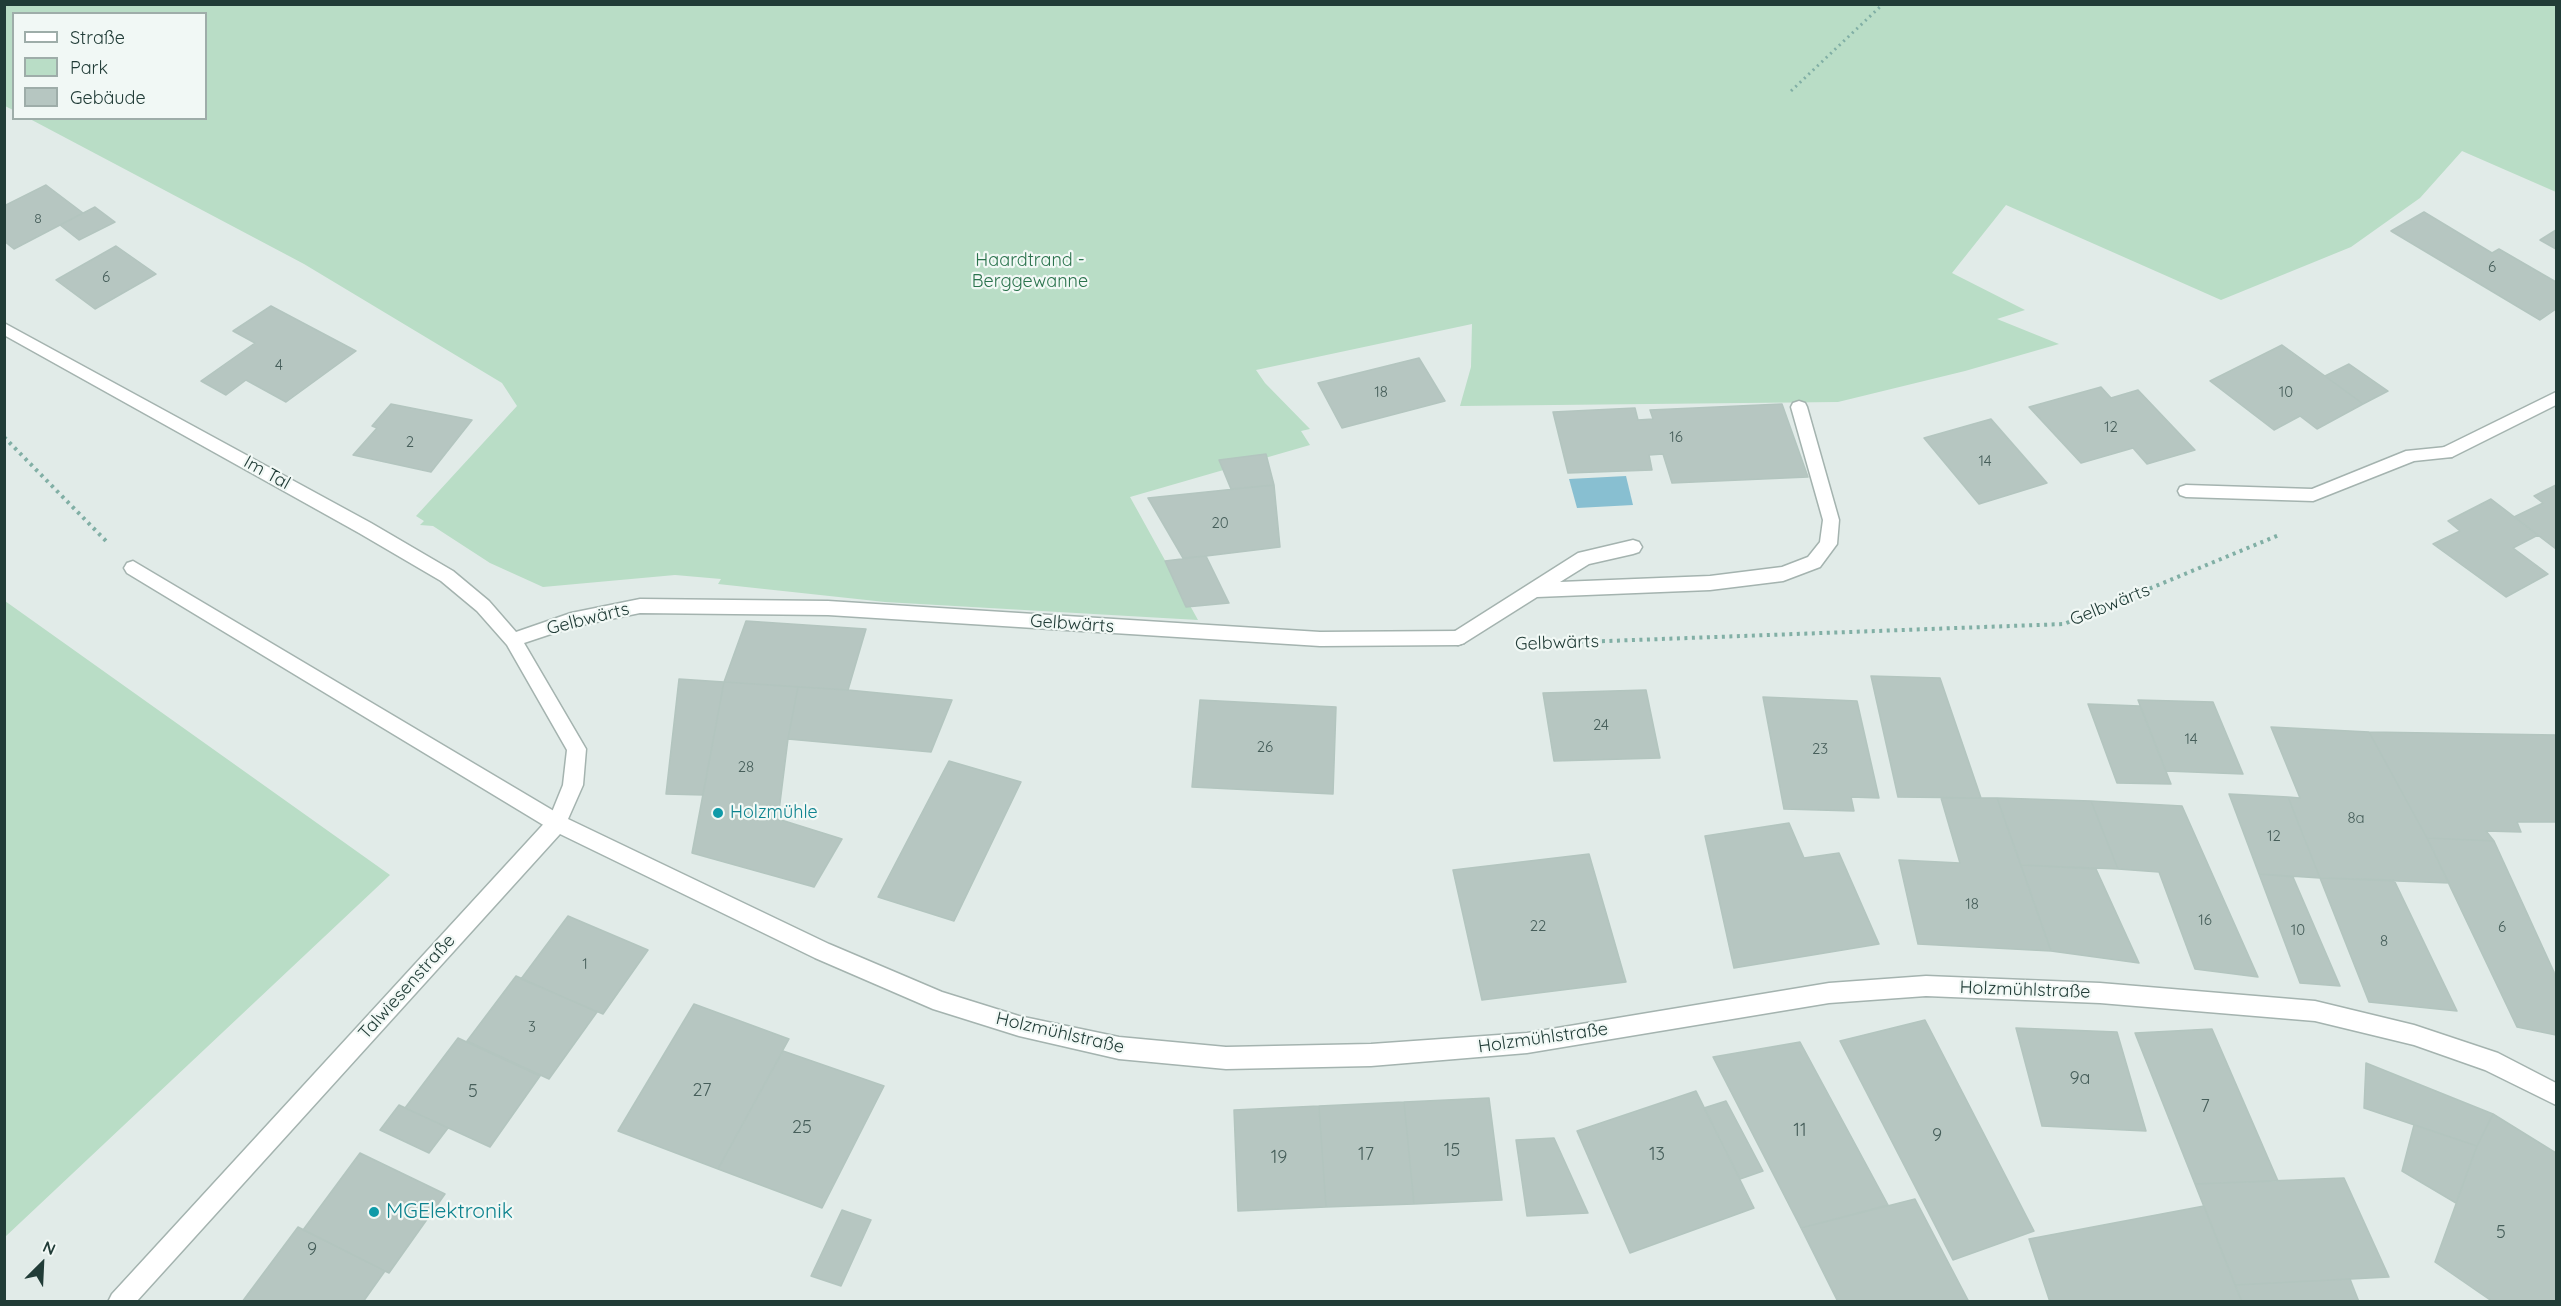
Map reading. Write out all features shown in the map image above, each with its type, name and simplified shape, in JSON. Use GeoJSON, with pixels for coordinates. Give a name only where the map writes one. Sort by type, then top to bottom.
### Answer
{"type":"FeatureCollection","features":[{"type":"Feature","properties":{"kind":"street","name":"Im Tal"},"geometry":{"type":"LineString","coordinates":[[4,328],[365,528],[447,576],[483,606],[513,640]]}},
{"type":"Feature","properties":{"kind":"street"},"geometry":{"type":"LineString","coordinates":[[2186,491],[2313,495],[2412,455],[2445,453],[2556,398]]}},
{"type":"Feature","properties":{"kind":"street"},"geometry":{"type":"LineString","coordinates":[[1536,590],[1710,583],[1783,574],[1814,562],[1828,544],[1831,520],[1799,407]]}},
{"type":"Feature","properties":{"kind":"street"},"geometry":{"type":"LineString","coordinates":[[1458,638],[1584,558],[1632,547]]}},
{"type":"Feature","properties":{"kind":"street","name":"Holzmühlstraße"},"geometry":{"type":"LineString","coordinates":[[133,568],[557,823],[822,951],[940,1002],[1019,1026],[1119,1048],[1226,1058],[1371,1055],[1527,1043],[1829,993],[1926,986],[2100,993],[2315,1011],[2414,1035],[2490,1061],[2556,1094]]}},
{"type":"Feature","properties":{"kind":"street","name":"Gelbwärts"},"geometry":{"type":"LineString","coordinates":[[513,640],[571,620],[640,606],[828,608],[1320,639],[1458,638]]}},
{"type":"Feature","properties":{"kind":"street","name":"Talwiesenstraße"},"geometry":{"type":"LineString","coordinates":[[120,1302],[557,823],[573,785],[577,748],[513,640]]}},
{"type":"Feature","properties":{"kind":"path"},"geometry":{"type":"LineString","coordinates":[[1791,91],[1883,4]]}},
{"type":"Feature","properties":{"kind":"path"},"geometry":{"type":"LineString","coordinates":[[4,437],[133,568]]}},
{"type":"Feature","properties":{"kind":"path","name":"Gelbwärts"},"geometry":{"type":"LineString","coordinates":[[1458,638],[1491,645],[2064,624],[2282,534]]}},
{"type":"Feature","properties":{"kind":"green space","name":"Haardtrand - Berggewanne"},"geometry":{"type":"Polygon","coordinates":[[[5,4],[2556,5],[2556,192],[2462,151],[2420,198],[2351,247],[2221,300],[2006,205],[1952,273],[2025,310],[1997,319],[2059,344],[1965,371],[1838,402],[1460,406],[1471,367],[1472,324],[1256,370],[1265,383],[1310,429],[1301,431],[1310,445],[1130,497],[1198,620],[885,602],[718,584],[721,579],[675,575],[543,587],[490,563],[433,526],[420,525],[424,521],[416,516],[517,406],[502,383],[304,264],[32,120],[207,120],[207,12],[12,12],[12,110],[5,106],[5,4]]]}},
{"type":"Feature","properties":{"kind":"green space"},"geometry":{"type":"Polygon","coordinates":[[[5,601],[390,875],[5,1237],[5,601]]]}},
{"type":"Feature","properties":{"kind":"water"},"geometry":{"type":"Polygon","coordinates":[[[1626,476],[1633,505],[1577,508],[1569,479],[1626,476]]]}},
{"type":"Feature","properties":{"kind":"building"},"geometry":{"type":"Polygon","coordinates":[[[46,185],[83,213],[14,249],[4,241],[4,206],[46,185]]]}},
{"type":"Feature","properties":{"kind":"building"},"geometry":{"type":"Polygon","coordinates":[[[95,207],[115,222],[79,240],[60,225],[95,207]]]}},
{"type":"Feature","properties":{"kind":"building"},"geometry":{"type":"Polygon","coordinates":[[[2424,212],[2492,253],[2499,249],[2556,282],[2556,309],[2540,320],[2391,231],[2424,212]]]}},
{"type":"Feature","properties":{"kind":"building"},"geometry":{"type":"Polygon","coordinates":[[[2556,230],[2556,249],[2540,240],[2556,230]]]}},
{"type":"Feature","properties":{"kind":"building"},"geometry":{"type":"Polygon","coordinates":[[[116,246],[156,274],[95,309],[56,280],[116,246]]]}},
{"type":"Feature","properties":{"kind":"building"},"geometry":{"type":"Polygon","coordinates":[[[271,306],[356,351],[286,402],[246,380],[226,395],[201,381],[255,343],[233,331],[271,306]]]}},
{"type":"Feature","properties":{"kind":"building"},"geometry":{"type":"Polygon","coordinates":[[[2282,345],[2363,404],[2317,429],[2300,416],[2274,430],[2210,381],[2282,345]]]}},
{"type":"Feature","properties":{"kind":"building"},"geometry":{"type":"Polygon","coordinates":[[[1419,358],[1445,401],[1342,428],[1318,383],[1419,358]]]}},
{"type":"Feature","properties":{"kind":"building"},"geometry":{"type":"Polygon","coordinates":[[[2349,364],[2388,391],[2363,404],[2325,376],[2349,364]]]}},
{"type":"Feature","properties":{"kind":"building"},"geometry":{"type":"Polygon","coordinates":[[[2101,387],[2111,398],[2138,390],[2195,450],[2147,464],[2133,448],[2081,463],[2029,407],[2101,387]]]}},
{"type":"Feature","properties":{"kind":"building"},"geometry":{"type":"Polygon","coordinates":[[[391,404],[472,420],[431,472],[353,455],[377,428],[372,426],[391,404]]]}},
{"type":"Feature","properties":{"kind":"building"},"geometry":{"type":"Polygon","coordinates":[[[1782,404],[1808,477],[1672,483],[1663,454],[1649,455],[1652,470],[1568,473],[1553,412],[1635,408],[1638,420],[1653,419],[1650,410],[1782,404]]]}},
{"type":"Feature","properties":{"kind":"building"},"geometry":{"type":"Polygon","coordinates":[[[1991,419],[2047,483],[1979,504],[1924,438],[1991,419]]]}},
{"type":"Feature","properties":{"kind":"building"},"geometry":{"type":"Polygon","coordinates":[[[1266,454],[1274,485],[1231,489],[1219,460],[1266,454]]]}},
{"type":"Feature","properties":{"kind":"building"},"geometry":{"type":"Polygon","coordinates":[[[1274,485],[1280,547],[1206,556],[1183,558],[1148,498],[1274,485]]]}},
{"type":"Feature","properties":{"kind":"building"},"geometry":{"type":"Polygon","coordinates":[[[2556,485],[2556,549],[2514,517],[2543,503],[2534,496],[2556,485]]]}},
{"type":"Feature","properties":{"kind":"building"},"geometry":{"type":"Polygon","coordinates":[[[2491,499],[2538,535],[2513,548],[2548,574],[2506,597],[2433,544],[2460,531],[2448,521],[2491,499]]]}},
{"type":"Feature","properties":{"kind":"building"},"geometry":{"type":"Polygon","coordinates":[[[1206,556],[1229,603],[1186,607],[1165,561],[1206,556]]]}},
{"type":"Feature","properties":{"kind":"building"},"geometry":{"type":"Polygon","coordinates":[[[746,621],[866,629],[848,690],[724,682],[746,621]]]}},
{"type":"Feature","properties":{"kind":"building"},"geometry":{"type":"Polygon","coordinates":[[[1871,676],[1940,678],[1981,798],[1898,797],[1871,676]]]}},
{"type":"Feature","properties":{"kind":"building"},"geometry":{"type":"Polygon","coordinates":[[[679,679],[724,682],[703,795],[666,794],[679,679]]]}},
{"type":"Feature","properties":{"kind":"building"},"geometry":{"type":"Polygon","coordinates":[[[724,682],[798,687],[788,739],[778,819],[842,839],[814,887],[692,853],[724,682]]]}},
{"type":"Feature","properties":{"kind":"building"},"geometry":{"type":"Polygon","coordinates":[[[798,687],[952,700],[931,752],[788,739],[798,687]]]}},
{"type":"Feature","properties":{"kind":"building"},"geometry":{"type":"Polygon","coordinates":[[[1646,690],[1660,758],[1554,761],[1543,693],[1646,690]]]}},
{"type":"Feature","properties":{"kind":"building"},"geometry":{"type":"Polygon","coordinates":[[[1763,697],[1857,701],[1879,798],[1851,797],[1854,811],[1784,809],[1763,697]]]}},
{"type":"Feature","properties":{"kind":"building"},"geometry":{"type":"Polygon","coordinates":[[[1200,700],[1336,707],[1333,794],[1192,787],[1200,700]]]}},
{"type":"Feature","properties":{"kind":"building"},"geometry":{"type":"Polygon","coordinates":[[[2138,700],[2213,702],[2243,774],[2166,771],[2138,700]]]}},
{"type":"Feature","properties":{"kind":"building"},"geometry":{"type":"Polygon","coordinates":[[[2088,704],[2140,706],[2171,784],[2117,783],[2088,704]]]}},
{"type":"Feature","properties":{"kind":"building"},"geometry":{"type":"Polygon","coordinates":[[[2271,727],[2369,732],[2449,883],[2320,878],[2288,797],[2300,798],[2271,727]]]}},
{"type":"Feature","properties":{"kind":"building"},"geometry":{"type":"Polygon","coordinates":[[[2369,732],[2556,735],[2556,822],[2517,822],[2521,832],[2486,831],[2494,841],[2427,838],[2369,732]]]}},
{"type":"Feature","properties":{"kind":"building"},"geometry":{"type":"Polygon","coordinates":[[[949,761],[1021,782],[954,921],[878,897],[949,761]]]}},
{"type":"Feature","properties":{"kind":"building"},"geometry":{"type":"Polygon","coordinates":[[[2229,794],[2288,797],[2320,878],[2259,874],[2229,794]]]}},
{"type":"Feature","properties":{"kind":"building"},"geometry":{"type":"Polygon","coordinates":[[[1941,798],[1997,798],[2051,951],[1918,944],[1899,860],[1960,863],[1941,798]]]}},
{"type":"Feature","properties":{"kind":"building"},"geometry":{"type":"Polygon","coordinates":[[[1997,798],[2091,801],[2118,869],[2021,865],[1997,798]]]}},
{"type":"Feature","properties":{"kind":"building"},"geometry":{"type":"Polygon","coordinates":[[[2091,801],[2182,806],[2258,977],[2195,969],[2159,872],[2118,869],[2091,801]]]}},
{"type":"Feature","properties":{"kind":"building"},"geometry":{"type":"Polygon","coordinates":[[[1789,823],[1804,858],[1839,853],[1879,944],[1734,968],[1705,836],[1789,823]]]}},
{"type":"Feature","properties":{"kind":"building"},"geometry":{"type":"Polygon","coordinates":[[[2427,838],[2494,841],[2554,972],[2556,1035],[2517,1027],[2427,838]]]}},
{"type":"Feature","properties":{"kind":"building"},"geometry":{"type":"Polygon","coordinates":[[[1589,854],[1626,982],[1482,1000],[1453,870],[1589,854]]]}},
{"type":"Feature","properties":{"kind":"building"},"geometry":{"type":"Polygon","coordinates":[[[2021,865],[2096,869],[2139,963],[2051,951],[2021,865]]]}},
{"type":"Feature","properties":{"kind":"building"},"geometry":{"type":"Polygon","coordinates":[[[2259,874],[2293,877],[2340,986],[2300,983],[2259,874]]]}},
{"type":"Feature","properties":{"kind":"building"},"geometry":{"type":"Polygon","coordinates":[[[2320,878],[2394,880],[2457,1011],[2369,1002],[2320,878]]]}},
{"type":"Feature","properties":{"kind":"building"},"geometry":{"type":"Polygon","coordinates":[[[568,916],[648,950],[603,1014],[521,979],[568,916]]]}},
{"type":"Feature","properties":{"kind":"building"},"geometry":{"type":"Polygon","coordinates":[[[516,976],[597,1012],[549,1079],[467,1041],[516,976]]]}},
{"type":"Feature","properties":{"kind":"building"},"geometry":{"type":"Polygon","coordinates":[[[694,1004],[789,1039],[718,1169],[618,1131],[694,1004]]]}},
{"type":"Feature","properties":{"kind":"building"},"geometry":{"type":"Polygon","coordinates":[[[1925,1020],[2034,1231],[1953,1260],[1840,1041],[1925,1020]]]}},
{"type":"Feature","properties":{"kind":"building"},"geometry":{"type":"Polygon","coordinates":[[[2016,1028],[2117,1032],[2146,1131],[2042,1126],[2016,1028]]]}},
{"type":"Feature","properties":{"kind":"building"},"geometry":{"type":"Polygon","coordinates":[[[2212,1029],[2278,1181],[2195,1184],[2135,1033],[2212,1029]]]}},
{"type":"Feature","properties":{"kind":"building"},"geometry":{"type":"Polygon","coordinates":[[[458,1038],[540,1076],[490,1147],[405,1108],[458,1038]]]}},
{"type":"Feature","properties":{"kind":"building"},"geometry":{"type":"Polygon","coordinates":[[[1800,1042],[1888,1205],[1801,1228],[1713,1057],[1800,1042]]]}},
{"type":"Feature","properties":{"kind":"building"},"geometry":{"type":"Polygon","coordinates":[[[783,1051],[884,1086],[822,1208],[718,1169],[783,1051]]]}},
{"type":"Feature","properties":{"kind":"building"},"geometry":{"type":"Polygon","coordinates":[[[2366,1063],[2493,1114],[2477,1146],[2364,1108],[2366,1063]]]}},
{"type":"Feature","properties":{"kind":"building"},"geometry":{"type":"Polygon","coordinates":[[[1696,1091],[1754,1208],[1630,1253],[1577,1131],[1696,1091]]]}},
{"type":"Feature","properties":{"kind":"building"},"geometry":{"type":"Polygon","coordinates":[[[1489,1098],[1502,1200],[1414,1204],[1404,1102],[1489,1098]]]}},
{"type":"Feature","properties":{"kind":"building"},"geometry":{"type":"Polygon","coordinates":[[[1726,1101],[1763,1171],[1740,1179],[1704,1108],[1726,1101]]]}},
{"type":"Feature","properties":{"kind":"building"},"geometry":{"type":"Polygon","coordinates":[[[1404,1102],[1414,1204],[1326,1207],[1319,1106],[1404,1102]]]}},
{"type":"Feature","properties":{"kind":"building"},"geometry":{"type":"Polygon","coordinates":[[[399,1105],[448,1128],[429,1153],[380,1130],[399,1105]]]}},
{"type":"Feature","properties":{"kind":"building"},"geometry":{"type":"Polygon","coordinates":[[[1319,1106],[1326,1207],[1238,1211],[1234,1110],[1319,1106]]]}},
{"type":"Feature","properties":{"kind":"building"},"geometry":{"type":"Polygon","coordinates":[[[2493,1114],[2556,1153],[2556,1302],[2493,1302],[2435,1262],[2477,1146],[2493,1114]]]}},
{"type":"Feature","properties":{"kind":"building"},"geometry":{"type":"Polygon","coordinates":[[[2414,1125],[2477,1146],[2456,1203],[2402,1171],[2414,1125]]]}},
{"type":"Feature","properties":{"kind":"building"},"geometry":{"type":"Polygon","coordinates":[[[1554,1138],[1588,1213],[1527,1216],[1516,1140],[1554,1138]]]}},
{"type":"Feature","properties":{"kind":"building","name":"MGElektronik"},"geometry":{"type":"Polygon","coordinates":[[[360,1153],[445,1194],[389,1273],[303,1230],[360,1153]]]}},
{"type":"Feature","properties":{"kind":"building"},"geometry":{"type":"Polygon","coordinates":[[[2344,1178],[2389,1277],[2235,1285],[2195,1184],[2344,1178]]]}},
{"type":"Feature","properties":{"kind":"building"},"geometry":{"type":"Polygon","coordinates":[[[1915,1199],[1969,1302],[1838,1302],[1801,1228],[1915,1199]]]}},
{"type":"Feature","properties":{"kind":"building"},"geometry":{"type":"Polygon","coordinates":[[[2204,1206],[2242,1302],[2050,1302],[2029,1239],[2204,1206]]]}},
{"type":"Feature","properties":{"kind":"building"},"geometry":{"type":"Polygon","coordinates":[[[842,1210],[871,1220],[841,1286],[811,1276],[842,1210]]]}},
{"type":"Feature","properties":{"kind":"building"},"geometry":{"type":"Polygon","coordinates":[[[298,1227],[385,1271],[363,1302],[242,1302],[298,1227]]]}},
{"type":"Feature","properties":{"kind":"building"},"geometry":{"type":"Polygon","coordinates":[[[2350,1279],[2359,1302],[2242,1302],[2235,1285],[2350,1279]]]}},
{"type":"Feature","properties":{"kind":"place","name":"Holzmühle"},"geometry":{"type":"Point","coordinates":[718,813]}},
{"type":"Feature","properties":{"kind":"place","name":"MGElektronik"},"geometry":{"type":"Point","coordinates":[374,1212]}}]}
